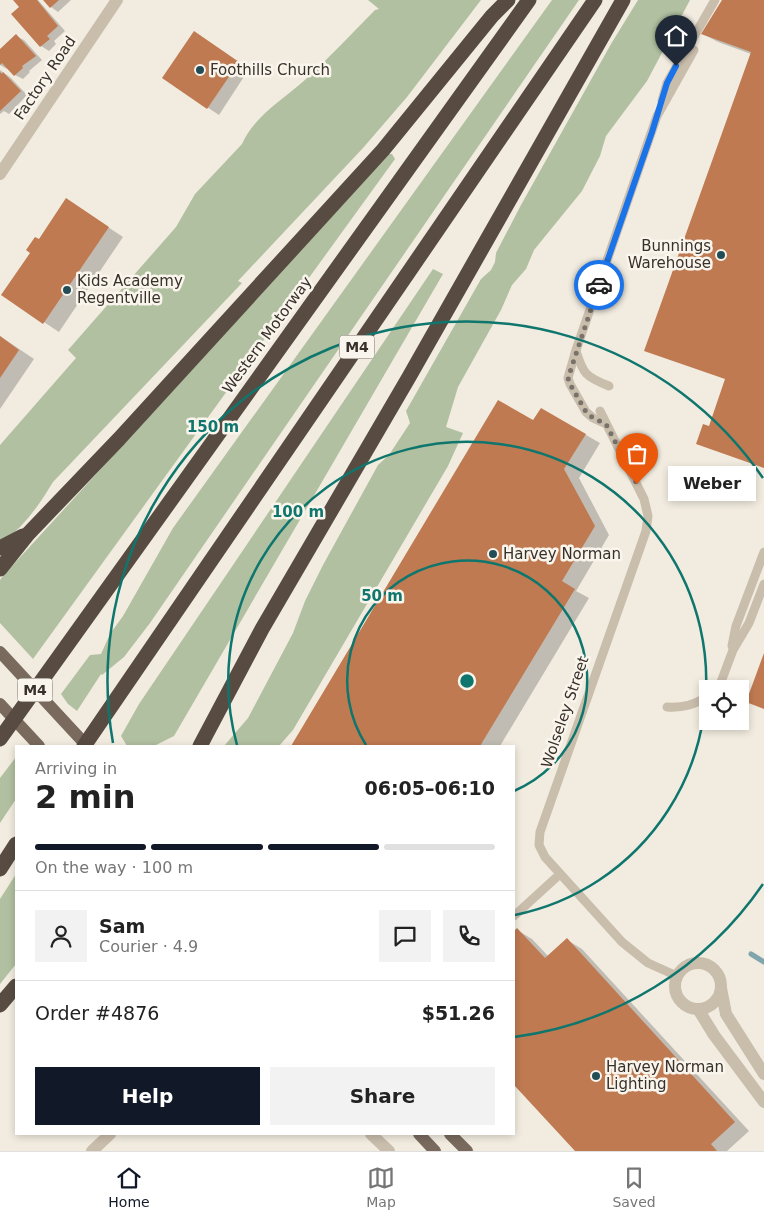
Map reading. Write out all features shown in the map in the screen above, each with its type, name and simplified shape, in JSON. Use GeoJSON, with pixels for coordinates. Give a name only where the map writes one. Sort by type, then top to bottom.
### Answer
{"type":"FeatureCollection","features":[{"type":"Feature","properties":{"kind":"highway"},"geometry":{"type":"LineString","coordinates":[[0,568],[28,534],[383,150],[492,16],[508,0]]}},
{"type":"Feature","properties":{"kind":"highway","name":"Western Motorway"},"geometry":{"type":"LineString","coordinates":[[0,740],[529,0]]}},
{"type":"Feature","properties":{"kind":"highway","name":"M4"},"geometry":{"type":"LineString","coordinates":[[87,745],[595,0]]}},
{"type":"Feature","properties":{"kind":"highway"},"geometry":{"type":"LineString","coordinates":[[201,745],[226,695],[326,518],[409,377],[623,0]]}},
{"type":"Feature","properties":{"kind":"highway"},"geometry":{"type":"LineString","coordinates":[[0,548],[28,534]]}},
{"type":"Feature","properties":{"kind":"highway"},"geometry":{"type":"LineString","coordinates":[[193,745],[226,695]]}},
{"type":"Feature","properties":{"kind":"highway"},"geometry":{"type":"LineString","coordinates":[[0,869],[15,846]]}},
{"type":"Feature","properties":{"kind":"highway"},"geometry":{"type":"LineString","coordinates":[[0,1005],[15,987]]}},
{"type":"Feature","properties":{"kind":"main road"},"geometry":{"type":"LineString","coordinates":[[0,652],[85,745]]}},
{"type":"Feature","properties":{"kind":"main road"},"geometry":{"type":"LineString","coordinates":[[0,704],[38,745]]}},
{"type":"Feature","properties":{"kind":"main road"},"geometry":{"type":"LineString","coordinates":[[420,1135],[436,1151]]}},
{"type":"Feature","properties":{"kind":"main road"},"geometry":{"type":"LineString","coordinates":[[451,1135],[467,1151]]}},
{"type":"Feature","properties":{"kind":"street","name":"Factory Road"},"geometry":{"type":"LineString","coordinates":[[0,174],[118,0]]}},
{"type":"Feature","properties":{"kind":"street"},"geometry":{"type":"LineString","coordinates":[[721,988],[715,1001],[698,1009],[690,1008],[678,998],[675,983],[677,976],[688,966],[703,964],[715,970],[718,976],[721,988],[726,1014],[764,1074]]}},
{"type":"Feature","properties":{"kind":"street"},"geometry":{"type":"LineString","coordinates":[[698,1009],[714,1035],[764,1102]]}},
{"type":"Feature","properties":{"kind":"street"},"geometry":{"type":"LineString","coordinates":[[92,1151],[109,1135]]}},
{"type":"Feature","properties":{"kind":"street"},"geometry":{"type":"LineString","coordinates":[[373,1135],[388,1151]]}},
{"type":"Feature","properties":{"kind":"lane"},"geometry":{"type":"LineString","coordinates":[[606,424],[593,418],[586,412],[568,378],[576,350],[658,116],[667,83],[715,0]]}},
{"type":"Feature","properties":{"kind":"lane"},"geometry":{"type":"LineString","coordinates":[[658,116],[694,50]]}},
{"type":"Feature","properties":{"kind":"lane"},"geometry":{"type":"LineString","coordinates":[[576,350],[581,367],[586,374],[609,386]]}},
{"type":"Feature","properties":{"kind":"lane","name":"Wolseley Street"},"geometry":{"type":"LineString","coordinates":[[600,411],[647,506],[647,524],[540,832],[539,845],[542,854],[622,942],[648,963],[677,976]]}},
{"type":"Feature","properties":{"kind":"lane"},"geometry":{"type":"LineString","coordinates":[[730,658],[736,626],[764,552]]}},
{"type":"Feature","properties":{"kind":"lane"},"geometry":{"type":"LineString","coordinates":[[721,680],[730,658],[749,623],[764,584]]}},
{"type":"Feature","properties":{"kind":"lane"},"geometry":{"type":"LineString","coordinates":[[667,707],[677,708],[691,705],[699,701]]}},
{"type":"Feature","properties":{"kind":"lane"},"geometry":{"type":"LineString","coordinates":[[515,915],[560,874]]}},
{"type":"Feature","properties":{"kind":"green space"},"geometry":{"type":"Polygon","coordinates":[[[368,0],[481,0],[407,97],[363,148],[238,281],[242,283],[53,482],[23,524],[0,543],[0,445],[76,358],[68,350],[176,227],[195,194],[242,144],[254,125],[315,71],[375,10],[379,9],[368,0]]]}},
{"type":"Feature","properties":{"kind":"green space"},"geometry":{"type":"Polygon","coordinates":[[[552,0],[579,0],[150,623],[124,657],[101,674],[77,711],[68,704],[61,694],[90,655],[101,654],[110,634],[123,616],[173,528],[552,0]]]}},
{"type":"Feature","properties":{"kind":"green space"},"geometry":{"type":"Polygon","coordinates":[[[638,0],[690,0],[647,81],[606,136],[600,156],[582,191],[534,250],[526,269],[512,285],[501,310],[458,387],[446,427],[463,433],[448,466],[293,730],[280,745],[225,745],[248,718],[293,633],[305,601],[323,565],[378,465],[389,455],[410,423],[406,411],[481,279],[491,270],[495,262],[496,253],[521,205],[611,44],[638,0]]]}},
{"type":"Feature","properties":{"kind":"green space"},"geometry":{"type":"Polygon","coordinates":[[[389,154],[392,154],[395,159],[33,659],[0,623],[0,580],[2,577],[389,154]]]}},
{"type":"Feature","properties":{"kind":"green space"},"geometry":{"type":"Polygon","coordinates":[[[433,269],[443,274],[174,736],[156,745],[126,745],[121,736],[139,704],[433,269]]]}},
{"type":"Feature","properties":{"kind":"green space"},"geometry":{"type":"Polygon","coordinates":[[[15,758],[15,800],[0,823],[0,778],[15,758]]]}},
{"type":"Feature","properties":{"kind":"green space"},"geometry":{"type":"Polygon","coordinates":[[[15,876],[15,965],[0,984],[0,899],[15,876]]]}},
{"type":"Feature","properties":{"kind":"building"},"geometry":{"type":"Polygon","coordinates":[[[13,0],[37,0],[58,26],[47,36],[50,39],[40,47],[11,14],[19,7],[13,0]]]}},
{"type":"Feature","properties":{"kind":"building"},"geometry":{"type":"Polygon","coordinates":[[[43,0],[59,0],[50,8],[43,0]]]}},
{"type":"Feature","properties":{"kind":"building","name":"Bunnings Warehouse"},"geometry":{"type":"Polygon","coordinates":[[[722,0],[764,0],[764,468],[696,444],[703,424],[709,426],[725,379],[644,351],[751,52],[701,34],[722,0]]]}},
{"type":"Feature","properties":{"kind":"building","name":"Foothills Church"},"geometry":{"type":"Polygon","coordinates":[[[194,31],[239,62],[207,109],[162,78],[194,31]]]}},
{"type":"Feature","properties":{"kind":"building"},"geometry":{"type":"Polygon","coordinates":[[[16,34],[36,56],[22,66],[23,68],[14,76],[2,63],[0,65],[0,49],[16,34]]]}},
{"type":"Feature","properties":{"kind":"building"},"geometry":{"type":"Polygon","coordinates":[[[0,72],[2,74],[3,72],[21,91],[0,111],[0,72]]]}},
{"type":"Feature","properties":{"kind":"building"},"geometry":{"type":"Polygon","coordinates":[[[66,198],[109,227],[43,324],[1,295],[30,253],[26,250],[35,237],[39,239],[66,198]]]}},
{"type":"Feature","properties":{"kind":"building"},"geometry":{"type":"Polygon","coordinates":[[[0,336],[19,350],[0,378],[0,336]]]}},
{"type":"Feature","properties":{"kind":"building","name":"Harvey Norman"},"geometry":{"type":"Polygon","coordinates":[[[498,400],[533,420],[541,408],[586,434],[564,469],[595,526],[562,581],[575,589],[481,745],[292,745],[498,400]]]}},
{"type":"Feature","properties":{"kind":"building"},"geometry":{"type":"Polygon","coordinates":[[[764,653],[764,709],[749,703],[749,694],[764,653]]]}},
{"type":"Feature","properties":{"kind":"building"},"geometry":{"type":"Polygon","coordinates":[[[517,928],[545,958],[567,938],[735,1122],[711,1144],[717,1151],[575,1151],[515,1086],[515,930],[517,928]]]}},
{"type":"Feature","properties":{"kind":"waterway"},"geometry":{"type":"LineString","coordinates":[[751,954],[764,962]]}},
{"type":"Feature","properties":{"kind":"way so far"},"geometry":{"type":"LineString","coordinates":[[599,285],[568,378],[586,412],[593,418],[606,424],[637,484]]}},
{"type":"Feature","properties":{"kind":"place","name":"Foothills Church"},"geometry":{"type":"Point","coordinates":[200,70]}},
{"type":"Feature","properties":{"kind":"place","name":"Bunnings Warehouse"},"geometry":{"type":"Point","coordinates":[721,255]}},
{"type":"Feature","properties":{"kind":"place","name":"Kids Academy Regentville"},"geometry":{"type":"Point","coordinates":[67,290]}},
{"type":"Feature","properties":{"kind":"place","name":"Weber"},"geometry":{"type":"Point","coordinates":[637,484]}},
{"type":"Feature","properties":{"kind":"place","name":"Harvey Norman"},"geometry":{"type":"Point","coordinates":[493,554]}},
{"type":"Feature","properties":{"kind":"place","name":"Harvey Norman Lighting"},"geometry":{"type":"Point","coordinates":[596,1076]}},
{"type":"Feature","properties":{"kind":"route"},"geometry":{"type":"LineString","coordinates":[[599,285],[658,116],[667,83],[676,66]]}}]}
